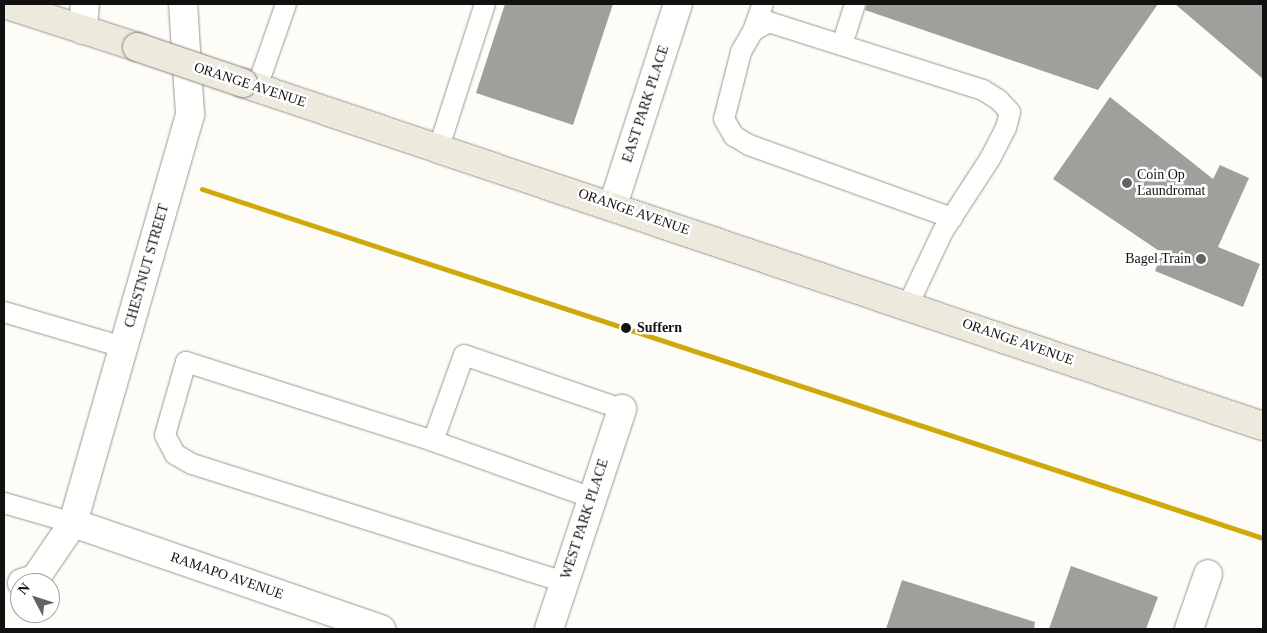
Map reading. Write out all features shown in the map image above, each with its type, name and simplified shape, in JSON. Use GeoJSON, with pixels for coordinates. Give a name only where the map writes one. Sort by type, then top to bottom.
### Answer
{"type":"FeatureCollection","features":[{"type":"Feature","properties":{"kind":"main road","name":"ORANGE AVENUE"},"geometry":{"type":"LineString","coordinates":[[4,4],[84,17],[137,48],[613,205],[1263,425]]}},
{"type":"Feature","properties":{"kind":"street","name":"CHESTNUT STREET"},"geometry":{"type":"LineString","coordinates":[[39,573],[73,523],[190,114],[183,4]]}},
{"type":"Feature","properties":{"kind":"street","name":"EAST PARK PLACE"},"geometry":{"type":"LineString","coordinates":[[613,205],[678,4]]}},
{"type":"Feature","properties":{"kind":"street","name":"WEST PARK PLACE"},"geometry":{"type":"LineString","coordinates":[[549,629],[622,410]]}},
{"type":"Feature","properties":{"kind":"street","name":"RAMAPO AVENUE"},"geometry":{"type":"LineString","coordinates":[[73,523],[381,629]]}},
{"type":"Feature","properties":{"kind":"street"},"geometry":{"type":"LineString","coordinates":[[1189,629],[1208,574]]}},
{"type":"Feature","properties":{"kind":"lane"},"geometry":{"type":"LineString","coordinates":[[250,85],[286,4]]}},
{"type":"Feature","properties":{"kind":"lane"},"geometry":{"type":"LineString","coordinates":[[440,148],[485,4]]}},
{"type":"Feature","properties":{"kind":"lane"},"geometry":{"type":"LineString","coordinates":[[762,4],[753,31],[741,52],[724,119],[734,136],[750,145],[952,218]]}},
{"type":"Feature","properties":{"kind":"lane"},"geometry":{"type":"LineString","coordinates":[[842,45],[855,4]]}},
{"type":"Feature","properties":{"kind":"lane"},"geometry":{"type":"LineString","coordinates":[[753,31],[769,22],[842,45],[983,90],[999,100],[1010,112],[1006,128],[991,157],[952,218],[908,305]]}},
{"type":"Feature","properties":{"kind":"lane"},"geometry":{"type":"LineString","coordinates":[[4,312],[123,347]]}},
{"type":"Feature","properties":{"kind":"lane"},"geometry":{"type":"LineString","coordinates":[[433,441],[464,355],[622,410]]}},
{"type":"Feature","properties":{"kind":"lane"},"geometry":{"type":"LineString","coordinates":[[564,582],[192,464],[175,454],[165,435],[186,362],[433,441],[592,498]]}},
{"type":"Feature","properties":{"kind":"lane"},"geometry":{"type":"LineString","coordinates":[[4,503],[73,523]]}},
{"type":"Feature","properties":{"kind":"building"},"geometry":{"type":"Polygon","coordinates":[[[505,4],[613,4],[573,125],[476,93],[505,4]]]}},
{"type":"Feature","properties":{"kind":"building"},"geometry":{"type":"Polygon","coordinates":[[[867,4],[1158,4],[1098,90],[865,10],[867,4]]]}},
{"type":"Feature","properties":{"kind":"building"},"geometry":{"type":"Polygon","coordinates":[[[1175,4],[1263,4],[1263,79],[1175,4]]]}},
{"type":"Feature","properties":{"kind":"building"},"geometry":{"type":"Polygon","coordinates":[[[1110,97],[1213,179],[1220,165],[1249,178],[1218,247],[1260,264],[1243,307],[1155,271],[1162,253],[1053,179],[1110,97]]]}},
{"type":"Feature","properties":{"kind":"building"},"geometry":{"type":"Polygon","coordinates":[[[1071,566],[1158,597],[1146,629],[1049,629],[1071,566]]]}},
{"type":"Feature","properties":{"kind":"building"},"geometry":{"type":"Polygon","coordinates":[[[902,580],[1035,622],[1034,629],[886,629],[902,580]]]}},
{"type":"Feature","properties":{"kind":"transit line"},"geometry":{"type":"LineString","coordinates":[[202,189],[1263,538]]}},
{"type":"Feature","properties":{"kind":"place","name":"Coin Op Laundromat"},"geometry":{"type":"Point","coordinates":[1127,183]}},
{"type":"Feature","properties":{"kind":"place","name":"Bagel Train"},"geometry":{"type":"Point","coordinates":[1201,259]}},
{"type":"Feature","properties":{"kind":"place","name":"Suffern"},"geometry":{"type":"Point","coordinates":[626,328]}}]}
